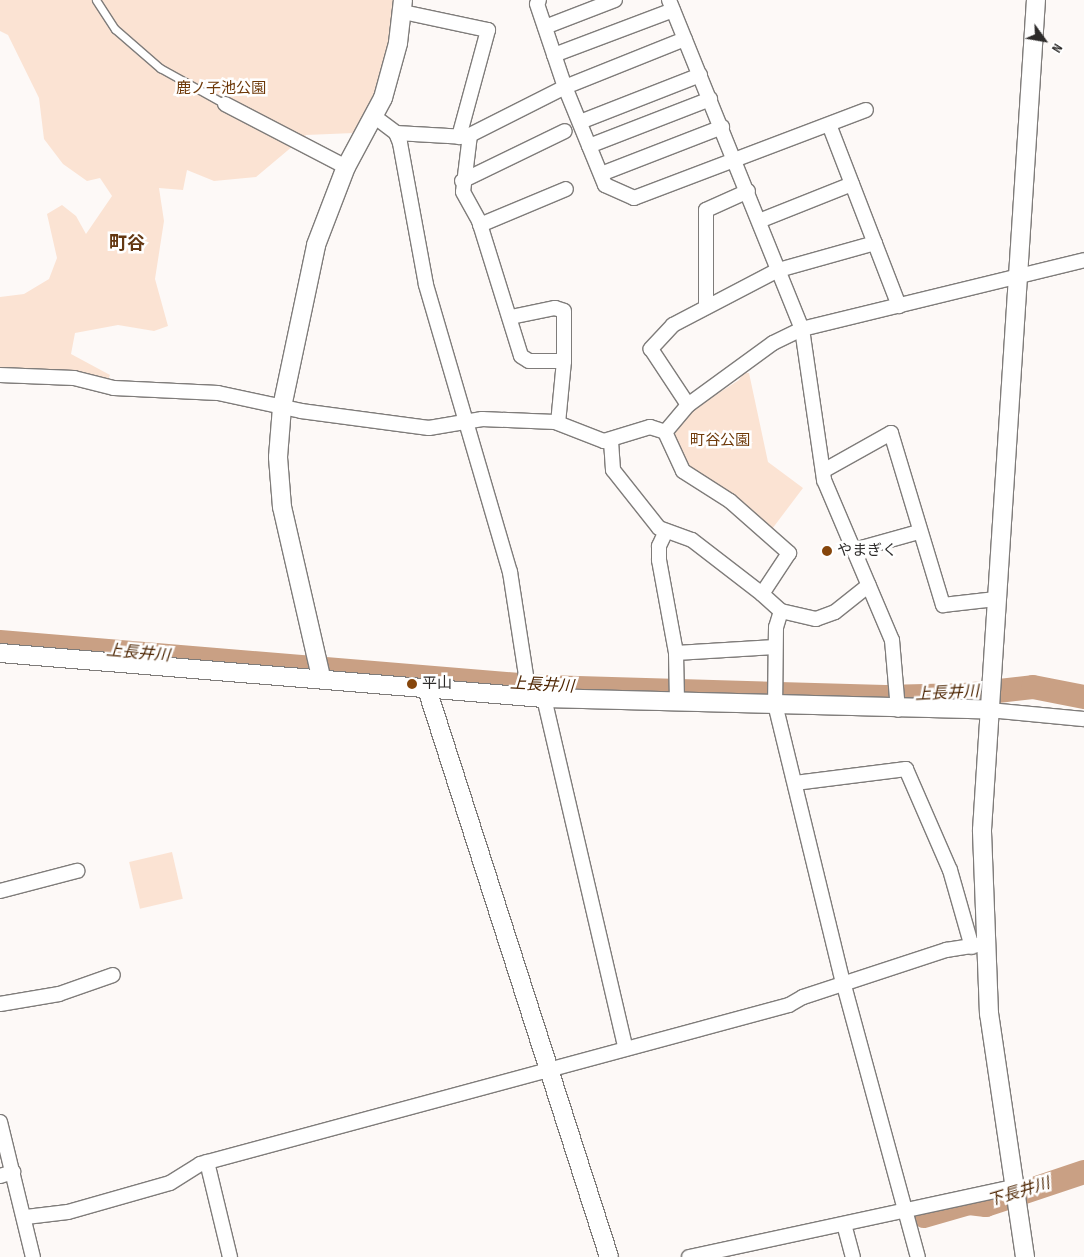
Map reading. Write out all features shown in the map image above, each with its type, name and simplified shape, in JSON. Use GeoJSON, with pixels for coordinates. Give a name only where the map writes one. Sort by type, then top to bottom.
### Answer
{"type":"FeatureCollection","features":[{"type":"Feature","properties":{"kind":"street"},"geometry":{"type":"LineString","coordinates":[[539,0],[545,27],[565,87],[605,185],[634,198],[830,126],[866,110]]}},
{"type":"Feature","properties":{"kind":"street"},"geometry":{"type":"LineString","coordinates":[[545,27],[615,0]]}},
{"type":"Feature","properties":{"kind":"street"},"geometry":{"type":"LineString","coordinates":[[1025,1257],[1012,1187],[978,945],[988,710],[1036,0]]}},
{"type":"Feature","properties":{"kind":"street"},"geometry":{"type":"LineString","coordinates":[[554,55],[671,5],[736,161],[802,329],[823,471],[892,640],[898,710]]}},
{"type":"Feature","properties":{"kind":"street"},"geometry":{"type":"LineString","coordinates":[[320,677],[282,507],[278,457],[282,407],[316,245],[346,167],[375,117],[392,70],[403,6],[488,30],[465,136],[462,181],[467,205],[480,225],[511,317],[521,356],[529,361],[564,361]]}},
{"type":"Feature","properties":{"kind":"street"},"geometry":{"type":"LineString","coordinates":[[375,117],[396,133],[465,136],[565,87],[685,40]]}},
{"type":"Feature","properties":{"kind":"street"},"geometry":{"type":"LineString","coordinates":[[580,122],[700,75]]}},
{"type":"Feature","properties":{"kind":"street"},"geometry":{"type":"LineString","coordinates":[[589,146],[710,99]]}},
{"type":"Feature","properties":{"kind":"street"},"geometry":{"type":"LineString","coordinates":[[225,104],[346,167]]}},
{"type":"Feature","properties":{"kind":"street"},"geometry":{"type":"LineString","coordinates":[[830,126],[899,306]]}},
{"type":"Feature","properties":{"kind":"street"},"geometry":{"type":"LineString","coordinates":[[601,174],[722,128]]}},
{"type":"Feature","properties":{"kind":"street"},"geometry":{"type":"LineString","coordinates":[[462,181],[565,131]]}},
{"type":"Feature","properties":{"kind":"street"},"geometry":{"type":"LineString","coordinates":[[396,133],[426,284],[510,572],[536,696],[626,1049]]}},
{"type":"Feature","properties":{"kind":"street"},"geometry":{"type":"LineString","coordinates":[[759,221],[852,184]]}},
{"type":"Feature","properties":{"kind":"street"},"geometry":{"type":"LineString","coordinates":[[480,225],[566,190]]}},
{"type":"Feature","properties":{"kind":"street"},"geometry":{"type":"LineString","coordinates":[[706,307],[706,210],[748,191]]}},
{"type":"Feature","properties":{"kind":"street"},"geometry":{"type":"LineString","coordinates":[[688,405],[651,349],[673,325],[778,270],[875,243]]}},
{"type":"Feature","properties":{"kind":"street"},"geometry":{"type":"LineString","coordinates":[[665,432],[688,405],[773,343],[802,329],[1017,278],[1084,260]]}},
{"type":"Feature","properties":{"kind":"street"},"geometry":{"type":"LineString","coordinates":[[511,317],[555,308],[564,311],[564,361],[558,422]]}},
{"type":"Feature","properties":{"kind":"street"},"geometry":{"type":"LineString","coordinates":[[0,375],[74,378],[114,388],[218,393],[282,407],[429,428],[466,421],[558,422],[611,441],[650,427],[665,432],[688,478],[730,501],[789,553],[762,594]]}},
{"type":"Feature","properties":{"kind":"street"},"geometry":{"type":"LineString","coordinates":[[823,471],[892,433],[919,532],[943,605],[996,599]]}},
{"type":"Feature","properties":{"kind":"street"},"geometry":{"type":"LineString","coordinates":[[611,441],[613,470],[627,493],[666,530],[692,540],[781,611],[816,619],[835,612],[869,585]]}},
{"type":"Feature","properties":{"kind":"street"},"geometry":{"type":"LineString","coordinates":[[666,530],[659,546],[659,560],[676,653],[677,700]]}},
{"type":"Feature","properties":{"kind":"street"},"geometry":{"type":"LineString","coordinates":[[854,550],[919,532]]}},
{"type":"Feature","properties":{"kind":"street"},"geometry":{"type":"LineString","coordinates":[[781,611],[775,647],[774,704],[843,982],[918,1257]]}},
{"type":"Feature","properties":{"kind":"street"},"geometry":{"type":"LineString","coordinates":[[676,653],[775,647]]}},
{"type":"Feature","properties":{"kind":"street"},"geometry":{"type":"LineString","coordinates":[[0,652],[320,677],[427,689],[536,696],[898,710],[988,710],[1084,719]]}},
{"type":"Feature","properties":{"kind":"street"},"geometry":{"type":"LineString","coordinates":[[427,689],[546,1071],[609,1257]]}},
{"type":"Feature","properties":{"kind":"street"},"geometry":{"type":"LineString","coordinates":[[794,783],[906,769],[950,870],[978,945]]}},
{"type":"Feature","properties":{"kind":"street"},"geometry":{"type":"LineString","coordinates":[[0,891],[77,871]]}},
{"type":"Feature","properties":{"kind":"street"},"geometry":{"type":"LineString","coordinates":[[26,1217],[68,1212],[170,1183],[207,1162],[789,1005],[843,982],[946,950],[978,945]]}},
{"type":"Feature","properties":{"kind":"street"},"geometry":{"type":"LineString","coordinates":[[0,1004],[59,994],[113,975]]}},
{"type":"Feature","properties":{"kind":"street"},"geometry":{"type":"LineString","coordinates":[[0,1122],[7,1174],[26,1217],[33,1257]]}},
{"type":"Feature","properties":{"kind":"street"},"geometry":{"type":"LineString","coordinates":[[207,1162],[230,1257]]}},
{"type":"Feature","properties":{"kind":"street"},"geometry":{"type":"LineString","coordinates":[[689,1257],[1012,1187]]}},
{"type":"Feature","properties":{"kind":"street"},"geometry":{"type":"LineString","coordinates":[[844,1224],[853,1257]]}},
{"type":"Feature","properties":{"kind":"lane"},"geometry":{"type":"LineString","coordinates":[[97,1],[116,29],[160,68],[225,104]]}},
{"type":"Feature","properties":{"kind":"green space","name":"鹿ノ子池公園"},"geometry":{"type":"Polygon","coordinates":[[[0,0],[396,0],[379,90],[354,133],[306,135],[256,177],[214,181],[187,170],[183,190],[159,188],[164,221],[155,279],[168,326],[154,331],[118,325],[75,333],[71,354],[110,375],[105,387],[64,371],[0,372],[0,297],[24,294],[49,279],[57,258],[47,214],[62,205],[76,216],[86,234],[112,196],[100,178],[87,181],[63,164],[44,139],[39,98],[8,35],[0,31],[0,0]]]}},
{"type":"Feature","properties":{"kind":"green space","name":"町谷公園"},"geometry":{"type":"Polygon","coordinates":[[[743,373],[749,373],[768,462],[803,488],[769,533],[687,471],[669,434],[689,412],[739,380],[743,373]]]}},
{"type":"Feature","properties":{"kind":"green space"},"geometry":{"type":"Polygon","coordinates":[[[172,852],[183,899],[140,909],[129,862],[172,852]]]}},
{"type":"Feature","properties":{"kind":"waterway","name":"上長井川"},"geometry":{"type":"LineString","coordinates":[[0,642],[544,687],[885,697],[964,695],[1033,687],[1084,697]]}},
{"type":"Feature","properties":{"kind":"waterway","name":"下長井川"},"geometry":{"type":"LineString","coordinates":[[924,1216],[969,1203],[986,1205],[1084,1172]]}},
{"type":"Feature","properties":{"kind":"place","name":"やまぎく"},"geometry":{"type":"Point","coordinates":[827,551]}},
{"type":"Feature","properties":{"kind":"place","name":"平山"},"geometry":{"type":"Point","coordinates":[412,684]}},
{"type":"Feature","properties":{"kind":"district","name":"町谷"},"geometry":{"type":"Point","coordinates":[127,244]}}]}
